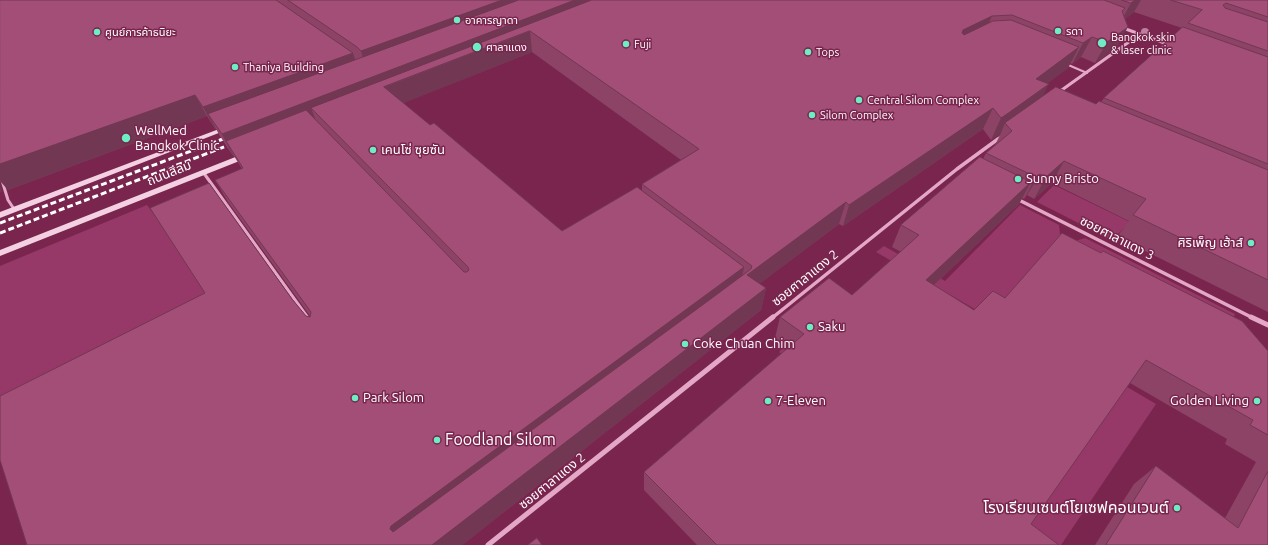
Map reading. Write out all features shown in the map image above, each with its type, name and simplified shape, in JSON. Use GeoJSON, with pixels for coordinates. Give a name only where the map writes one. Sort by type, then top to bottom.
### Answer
{"type":"FeatureCollection","features":[{"type":"Feature","properties":{"kind":"main road","name":"ถนนสีลม"},"geometry":{"type":"LineString","coordinates":[[0,215],[234,126]]}},
{"type":"Feature","properties":{"kind":"main road","name":"ถนนสีลม"},"geometry":{"type":"LineString","coordinates":[[0,252],[254,152]]}},
{"type":"Feature","properties":{"kind":"street"},"geometry":{"type":"LineString","coordinates":[[1119,26],[1176,47]]}},
{"type":"Feature","properties":{"kind":"street"},"geometry":{"type":"LineString","coordinates":[[1057,94],[1140,34]]}},
{"type":"Feature","properties":{"kind":"street","name":"ซอยศาลาแดง 2"},"geometry":{"type":"LineString","coordinates":[[488,545],[957,169],[1008,131]]}},
{"type":"Feature","properties":{"kind":"street"},"geometry":{"type":"LineString","coordinates":[[957,169],[962,172]]}},
{"type":"Feature","properties":{"kind":"street","name":"ซอยศาลาแดง 3"},"geometry":{"type":"LineString","coordinates":[[1010,196],[1268,325]]}},
{"type":"Feature","properties":{"kind":"lane"},"geometry":{"type":"LineString","coordinates":[[1065,64],[1087,73]]}},
{"type":"Feature","properties":{"kind":"lane"},"geometry":{"type":"LineString","coordinates":[[203,172],[310,322]]}},
{"type":"Feature","properties":{"kind":"lane"},"geometry":{"type":"LineString","coordinates":[[0,174],[8,200],[14,209]]}},
{"type":"Feature","properties":{"kind":"shaded area"},"geometry":{"type":"Polygon","coordinates":[[[1054,185],[1130,222],[1112,240],[1037,202],[1054,185]]]}},
{"type":"Feature","properties":{"kind":"shaded area"},"geometry":{"type":"Polygon","coordinates":[[[147,205],[220,314],[0,429],[0,266],[147,205]]]}},
{"type":"Feature","properties":{"kind":"shaded area"},"geometry":{"type":"Polygon","coordinates":[[[1020,205],[1059,225],[1060,234],[1075,241],[1085,238],[1235,314],[1231,323],[1003,314],[1156,404],[1061,545],[1026,545],[779,352],[785,346],[980,312],[876,252],[884,246],[945,281],[1020,205]]]}},
{"type":"Feature","properties":{"kind":"building"},"geometry":{"type":"Polygon","coordinates":[[[0,0],[276,0],[353,53],[203,107],[195,95],[0,164],[0,0]]]}},
{"type":"Feature","properties":{"kind":"building"},"geometry":{"type":"Polygon","coordinates":[[[288,0],[502,0],[361,51],[288,0]]]}},
{"type":"Feature","properties":{"kind":"building"},"geometry":{"type":"Polygon","coordinates":[[[519,0],[575,0],[222,134],[208,114],[519,0]]]}},
{"type":"Feature","properties":{"kind":"building"},"geometry":{"type":"Polygon","coordinates":[[[592,0],[1104,0],[1125,8],[1122,11],[1128,27],[1107,42],[1092,37],[1083,43],[1012,15],[992,16],[963,30],[962,33],[964,35],[993,21],[1011,20],[1079,47],[1036,79],[1049,84],[1007,114],[1001,118],[993,108],[849,205],[846,202],[747,275],[766,288],[432,545],[27,545],[0,460],[0,396],[205,293],[150,208],[209,183],[292,299],[306,316],[310,317],[311,312],[215,180],[243,168],[226,141],[306,110],[464,272],[469,270],[468,267],[311,108],[592,0]],[[530,31],[384,87],[430,125],[434,123],[562,231],[637,187],[744,267],[391,526],[390,529],[393,532],[751,269],[752,266],[642,184],[699,149],[530,31]]]}},
{"type":"Feature","properties":{"kind":"building"},"geometry":{"type":"Polygon","coordinates":[[[1122,0],[1135,0],[1131,3],[1122,0]]]}},
{"type":"Feature","properties":{"kind":"building"},"geometry":{"type":"Polygon","coordinates":[[[1171,0],[1268,0],[1268,17],[1226,3],[1223,5],[1225,8],[1268,22],[1268,51],[1188,23],[1202,10],[1171,0]]]}},
{"type":"Feature","properties":{"kind":"building"},"geometry":{"type":"Polygon","coordinates":[[[1183,27],[1268,57],[1268,164],[1104,98],[1183,27]]]}},
{"type":"Feature","properties":{"kind":"building"},"geometry":{"type":"Polygon","coordinates":[[[1056,87],[1096,104],[1099,101],[1268,170],[1268,280],[1133,215],[1146,199],[1064,161],[1046,177],[1040,174],[1036,177],[986,153],[1012,131],[1005,123],[1056,87]]]}},
{"type":"Feature","properties":{"kind":"building"},"geometry":{"type":"Polygon","coordinates":[[[980,157],[1031,182],[926,280],[974,310],[993,291],[1005,298],[1062,233],[1101,253],[1103,251],[1242,321],[1268,351],[1268,435],[1250,425],[1253,420],[1146,360],[1031,524],[1059,545],[717,545],[644,472],[804,334],[780,317],[829,278],[852,295],[919,235],[901,225],[980,157]]]}},
{"type":"Feature","properties":{"kind":"building"},"geometry":{"type":"Polygon","coordinates":[[[1156,466],[1238,528],[1268,471],[1268,545],[1106,545],[1156,466]]]}},
{"type":"Feature","properties":{"kind":"building"},"geometry":{"type":"Polygon","coordinates":[[[537,538],[542,545],[528,545],[537,538]]]}},
{"type":"Feature","properties":{"kind":"railway"},"geometry":{"type":"LineString","coordinates":[[220,140],[232,135]]}},
{"type":"Feature","properties":{"kind":"railway"},"geometry":{"type":"LineString","coordinates":[[0,223],[223,139]]}},
{"type":"Feature","properties":{"kind":"railway"},"geometry":{"type":"LineString","coordinates":[[0,233],[237,142]]}},
{"type":"Feature","properties":{"kind":"place","name":"อาคารญาดา"},"geometry":{"type":"Point","coordinates":[457,20]}},
{"type":"Feature","properties":{"kind":"place","name":"รดา"},"geometry":{"type":"Point","coordinates":[1058,31]}},
{"type":"Feature","properties":{"kind":"place","name":"ศูนย์การค้าธนิยะ"},"geometry":{"type":"Point","coordinates":[97,32]}},
{"type":"Feature","properties":{"kind":"place","name":"Bangkok skin & laser clinic"},"geometry":{"type":"Point","coordinates":[1102,43]}},
{"type":"Feature","properties":{"kind":"place","name":"Fuji"},"geometry":{"type":"Point","coordinates":[626,44]}},
{"type":"Feature","properties":{"kind":"place","name":"ศาลาแดง"},"geometry":{"type":"Point","coordinates":[477,47]}},
{"type":"Feature","properties":{"kind":"place","name":"Tops"},"geometry":{"type":"Point","coordinates":[808,52]}},
{"type":"Feature","properties":{"kind":"place","name":"Thaniya Building"},"geometry":{"type":"Point","coordinates":[235,67]}},
{"type":"Feature","properties":{"kind":"place","name":"Central Silom Complex"},"geometry":{"type":"Point","coordinates":[859,100]}},
{"type":"Feature","properties":{"kind":"place","name":"Silom Complex"},"geometry":{"type":"Point","coordinates":[812,115]}},
{"type":"Feature","properties":{"kind":"place","name":"WellMed Bangkok Clinic"},"geometry":{"type":"Point","coordinates":[126,138]}},
{"type":"Feature","properties":{"kind":"place","name":"เคนโซ่ ซุยซัน"},"geometry":{"type":"Point","coordinates":[373,150]}},
{"type":"Feature","properties":{"kind":"place","name":"Sunny Bristo"},"geometry":{"type":"Point","coordinates":[1018,179]}},
{"type":"Feature","properties":{"kind":"place","name":"ศิริเพ็ญ เฮ้าส์"},"geometry":{"type":"Point","coordinates":[1251,243]}},
{"type":"Feature","properties":{"kind":"place","name":"Saku"},"geometry":{"type":"Point","coordinates":[810,327]}},
{"type":"Feature","properties":{"kind":"place","name":"Coke Chuan Chim"},"geometry":{"type":"Point","coordinates":[685,344]}},
{"type":"Feature","properties":{"kind":"place","name":"Park Silom"},"geometry":{"type":"Point","coordinates":[355,398]}},
{"type":"Feature","properties":{"kind":"place","name":"7-Eleven"},"geometry":{"type":"Point","coordinates":[768,401]}},
{"type":"Feature","properties":{"kind":"place","name":"Golden Living"},"geometry":{"type":"Point","coordinates":[1257,401]}},
{"type":"Feature","properties":{"kind":"place","name":"Foodland Silom"},"geometry":{"type":"Point","coordinates":[437,440]}},
{"type":"Feature","properties":{"kind":"place","name":"โรงเรียนเซนต์โยเซฟคอนเวนต์"},"geometry":{"type":"Point","coordinates":[1177,508]}}]}
